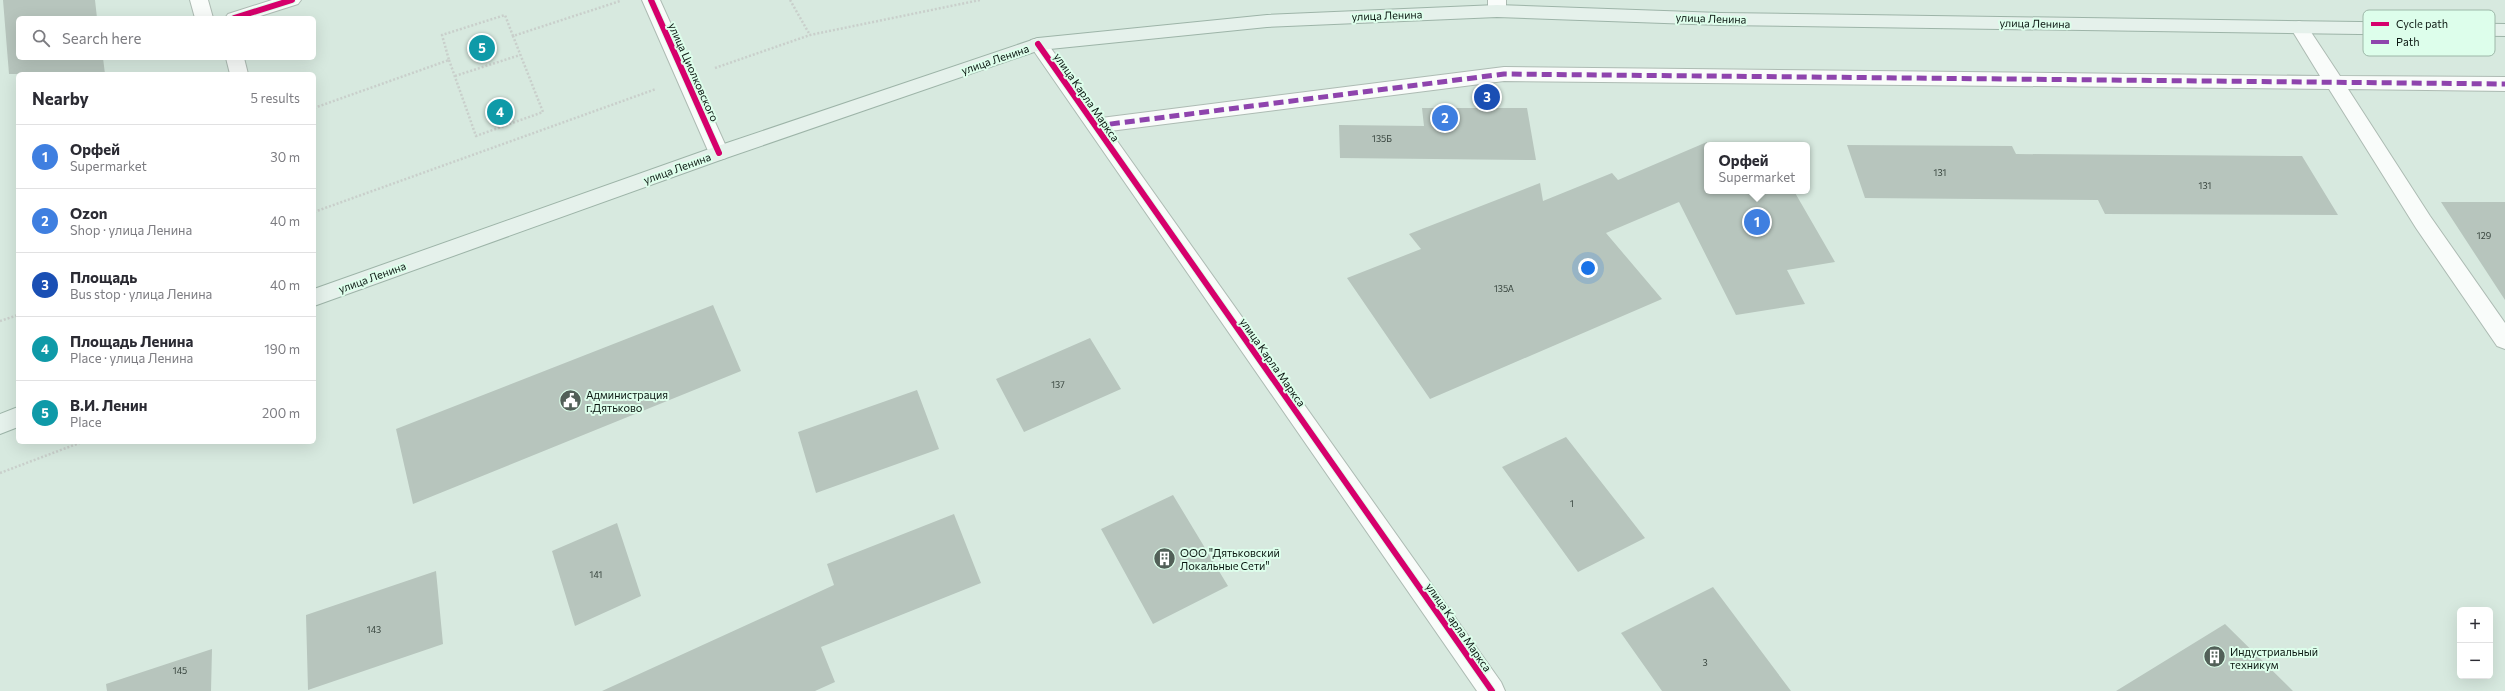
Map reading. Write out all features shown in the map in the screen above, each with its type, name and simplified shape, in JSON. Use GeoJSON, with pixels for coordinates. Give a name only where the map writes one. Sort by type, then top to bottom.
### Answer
{"type":"FeatureCollection","features":[{"type":"Feature","properties":{"kind":"main road","name":"улица Ленина"},"geometry":{"type":"LineString","coordinates":[[316,297],[719,153],[1038,44],[1267,21],[1497,5],[1728,19],[2363,28]]}},
{"type":"Feature","properties":{"kind":"main road","name":"улица Ленина"},"geometry":{"type":"LineString","coordinates":[[2495,30],[2505,30]]}},
{"type":"Feature","properties":{"kind":"main road"},"geometry":{"type":"LineString","coordinates":[[0,424],[16,418]]}},
{"type":"Feature","properties":{"kind":"street"},"geometry":{"type":"LineString","coordinates":[[199,0],[203,16]]}},
{"type":"Feature","properties":{"kind":"street"},"geometry":{"type":"LineString","coordinates":[[240,16],[292,0]]}},
{"type":"Feature","properties":{"kind":"street","name":"улица Циолковского"},"geometry":{"type":"LineString","coordinates":[[651,0],[719,153]]}},
{"type":"Feature","properties":{"kind":"street"},"geometry":{"type":"LineString","coordinates":[[2299,27],[2423,222],[2505,340]]}},
{"type":"Feature","properties":{"kind":"street","name":"улица Карла Маркса"},"geometry":{"type":"LineString","coordinates":[[1038,44],[1492,691]]}},
{"type":"Feature","properties":{"kind":"street"},"geometry":{"type":"LineString","coordinates":[[236,60],[238,72]]}},
{"type":"Feature","properties":{"kind":"street"},"geometry":{"type":"LineString","coordinates":[[1095,126],[1504,74],[2333,81],[2505,84]]}},
{"type":"Feature","properties":{"kind":"path"},"geometry":{"type":"LineString","coordinates":[[512,36],[623,0]]}},
{"type":"Feature","properties":{"kind":"path"},"geometry":{"type":"LineString","coordinates":[[790,0],[810,35]]}},
{"type":"Feature","properties":{"kind":"path"},"geometry":{"type":"LineString","coordinates":[[316,211],[685,78],[810,35],[980,0]]}},
{"type":"Feature","properties":{"kind":"path"},"geometry":{"type":"LineString","coordinates":[[505,15],[512,36],[543,112],[476,136],[449,60],[442,35],[505,15]]}},
{"type":"Feature","properties":{"kind":"path"},"geometry":{"type":"LineString","coordinates":[[455,76],[520,55]]}},
{"type":"Feature","properties":{"kind":"path"},"geometry":{"type":"LineString","coordinates":[[316,107],[449,60]]}},
{"type":"Feature","properties":{"kind":"path"},"geometry":{"type":"LineString","coordinates":[[0,321],[16,316]]}},
{"type":"Feature","properties":{"kind":"path"},"geometry":{"type":"LineString","coordinates":[[0,474],[77,444]]}},
{"type":"Feature","properties":{"kind":"building"},"geometry":{"type":"Polygon","coordinates":[[[3,0],[95,0],[97,16],[16,16],[16,60],[103,60],[105,72],[16,72],[16,74],[9,74],[3,0]]]}},
{"type":"Feature","properties":{"kind":"building"},"geometry":{"type":"Polygon","coordinates":[[[1422,108],[1527,108],[1536,160],[1340,158],[1339,125],[1424,126],[1422,108]]]}},
{"type":"Feature","properties":{"kind":"building"},"geometry":{"type":"Polygon","coordinates":[[[1704,143],[1704,194],[1796,194],[1835,262],[1787,270],[1805,304],[1736,315],[1679,202],[1606,233],[1662,299],[1430,399],[1347,278],[1421,249],[1409,234],[1540,183],[1543,201],[1612,173],[1618,180],[1704,143]]]}},
{"type":"Feature","properties":{"kind":"building"},"geometry":{"type":"Polygon","coordinates":[[[1847,145],[2012,146],[2016,154],[2302,156],[2338,215],[2105,214],[2098,200],[1865,198],[1847,145]]]}},
{"type":"Feature","properties":{"kind":"building"},"geometry":{"type":"Polygon","coordinates":[[[2441,202],[2505,202],[2505,300],[2441,202]]]}},
{"type":"Feature","properties":{"kind":"building","name":"Администрация г.Дятьково"},"geometry":{"type":"Polygon","coordinates":[[[713,305],[741,371],[413,504],[396,429],[713,305]]]}},
{"type":"Feature","properties":{"kind":"building"},"geometry":{"type":"Polygon","coordinates":[[[1090,338],[1121,389],[1024,432],[996,379],[1090,338]]]}},
{"type":"Feature","properties":{"kind":"building"},"geometry":{"type":"Polygon","coordinates":[[[917,390],[939,449],[816,493],[798,432],[917,390]]]}},
{"type":"Feature","properties":{"kind":"building"},"geometry":{"type":"Polygon","coordinates":[[[1566,437],[1645,538],[1578,572],[1502,467],[1566,437]]]}},
{"type":"Feature","properties":{"kind":"building","name":"ООО \"Дятьковский Локальные Сети\""},"geometry":{"type":"Polygon","coordinates":[[[1173,495],[1228,586],[1153,624],[1101,529],[1173,495]]]}},
{"type":"Feature","properties":{"kind":"building"},"geometry":{"type":"Polygon","coordinates":[[[954,514],[981,583],[821,647],[835,682],[815,691],[602,691],[834,585],[827,564],[954,514]]]}},
{"type":"Feature","properties":{"kind":"building"},"geometry":{"type":"Polygon","coordinates":[[[617,523],[641,596],[575,626],[552,551],[617,523]]]}},
{"type":"Feature","properties":{"kind":"building"},"geometry":{"type":"Polygon","coordinates":[[[436,571],[443,644],[308,690],[306,615],[436,571]]]}},
{"type":"Feature","properties":{"kind":"building"},"geometry":{"type":"Polygon","coordinates":[[[1713,587],[1791,691],[1662,691],[1621,633],[1713,587]]]}},
{"type":"Feature","properties":{"kind":"building","name":"Индустриальный техникум"},"geometry":{"type":"Polygon","coordinates":[[[2225,624],[2293,691],[2116,691],[2225,624]]]}},
{"type":"Feature","properties":{"kind":"building"},"geometry":{"type":"Polygon","coordinates":[[[212,649],[211,691],[107,691],[106,684],[212,649]]]}},
{"type":"Feature","properties":{"kind":"marked path"},"geometry":{"type":"LineString","coordinates":[[1095,126],[1504,74],[2505,84]]}},
{"type":"Feature","properties":{"kind":"cycle path"},"geometry":{"type":"LineString","coordinates":[[240,16],[292,0]]}},
{"type":"Feature","properties":{"kind":"cycle path"},"geometry":{"type":"LineString","coordinates":[[651,0],[719,153]]}},
{"type":"Feature","properties":{"kind":"cycle path"},"geometry":{"type":"LineString","coordinates":[[1038,44],[1492,691]]}},
{"type":"Feature","properties":{"kind":"place","name":"В.И. Ленин"},"geometry":{"type":"Point","coordinates":[482,48]}},
{"type":"Feature","properties":{"kind":"place","name":"Площадь"},"geometry":{"type":"Point","coordinates":[1487,97]}},
{"type":"Feature","properties":{"kind":"place","name":"Площадь Ленина"},"geometry":{"type":"Point","coordinates":[500,112]}},
{"type":"Feature","properties":{"kind":"place","name":"Ozon"},"geometry":{"type":"Point","coordinates":[1445,118]}},
{"type":"Feature","properties":{"kind":"place","name":"Орфей"},"geometry":{"type":"Point","coordinates":[1757,222]}},
{"type":"Feature","properties":{"kind":"place","name":"Администрация г.Дятьково"},"geometry":{"type":"Point","coordinates":[570,400]}},
{"type":"Feature","properties":{"kind":"place","name":"ООО \"Дятьковский Локальные Сети\""},"geometry":{"type":"Point","coordinates":[1164,558]}},
{"type":"Feature","properties":{"kind":"place","name":"Индустриальный техникум"},"geometry":{"type":"Point","coordinates":[2214,657]}}]}
